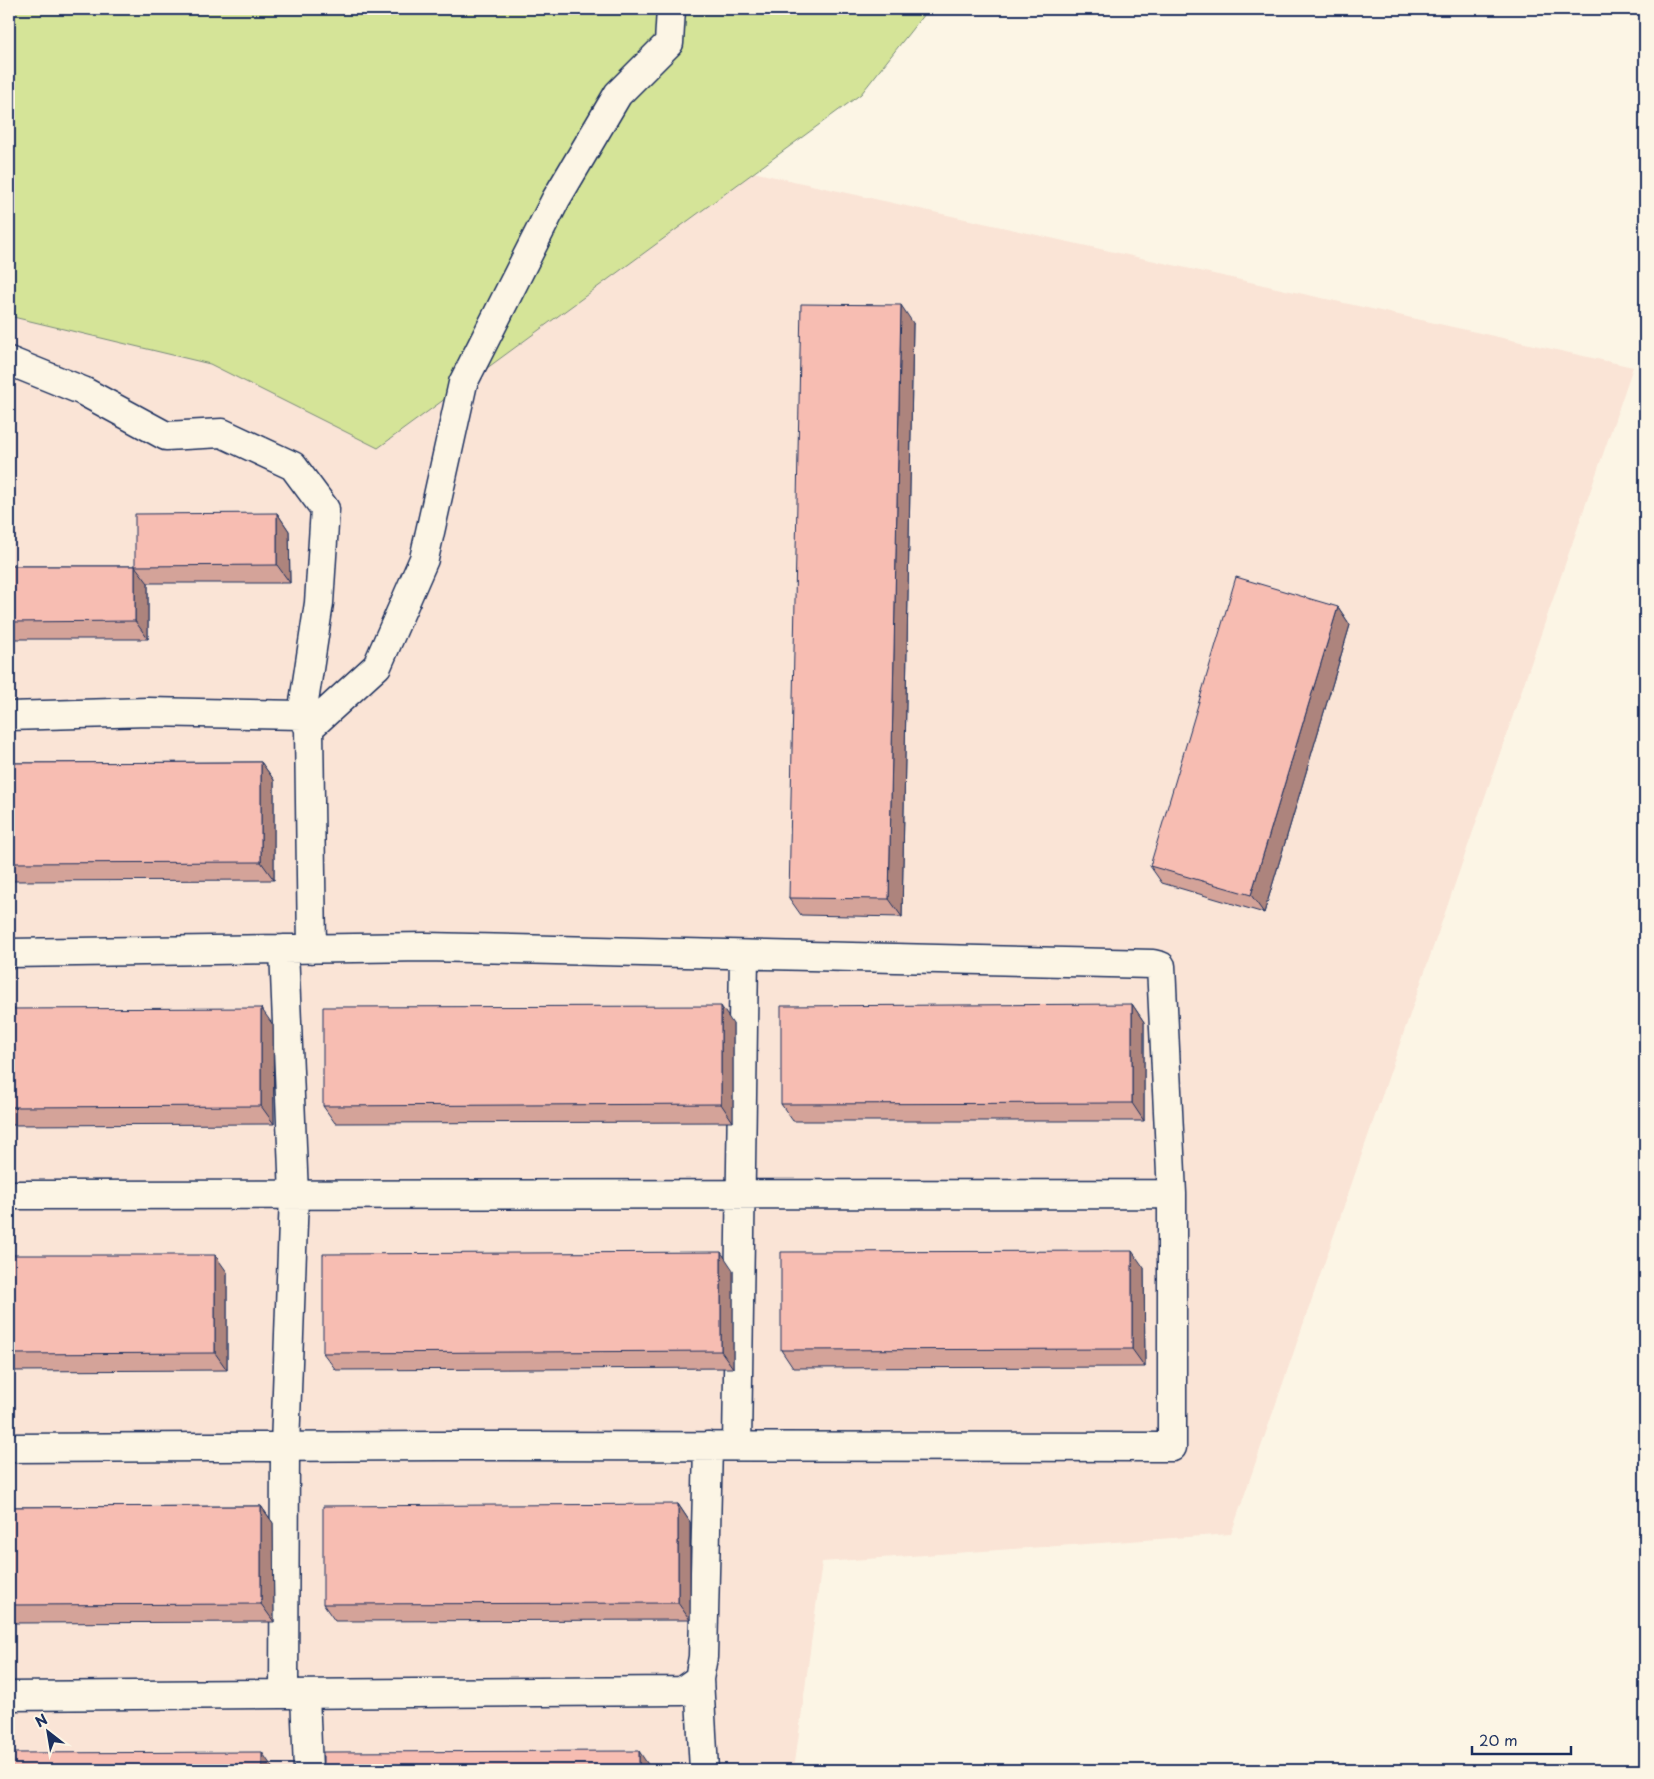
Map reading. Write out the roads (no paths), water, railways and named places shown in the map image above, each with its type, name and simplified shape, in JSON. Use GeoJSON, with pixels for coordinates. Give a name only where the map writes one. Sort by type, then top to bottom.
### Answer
{"type":"FeatureCollection","features":[{"type":"Feature","properties":{"kind":"street"},"geometry":{"type":"LineString","coordinates":[[9,716],[148,712],[305,721],[377,666],[424,560],[463,383],[556,199],[618,94],[669,43],[671,9]]}},
{"type":"Feature","properties":{"kind":"street"},"geometry":{"type":"LineString","coordinates":[[9,362],[83,391],[166,436],[222,433],[293,466],[325,509],[319,603],[305,721],[312,949]]}},
{"type":"Feature","properties":{"kind":"street"},"geometry":{"type":"LineString","coordinates":[[9,953],[426,947],[1152,964],[1161,966],[1172,1194],[1172,1447],[9,1448]]}},
{"type":"Feature","properties":{"kind":"street"},"geometry":{"type":"LineString","coordinates":[[284,949],[294,1195],[285,1447],[294,1694],[308,1770]]}},
{"type":"Feature","properties":{"kind":"street"},"geometry":{"type":"LineString","coordinates":[[737,1446],[744,955]]}},
{"type":"Feature","properties":{"kind":"street"},"geometry":{"type":"LineString","coordinates":[[9,1195],[1172,1194]]}},
{"type":"Feature","properties":{"kind":"street"},"geometry":{"type":"LineString","coordinates":[[704,1770],[700,1679],[703,1657],[708,1446]]}},
{"type":"Feature","properties":{"kind":"street"},"geometry":{"type":"LineString","coordinates":[[9,1696],[682,1691],[700,1679]]}}]}
